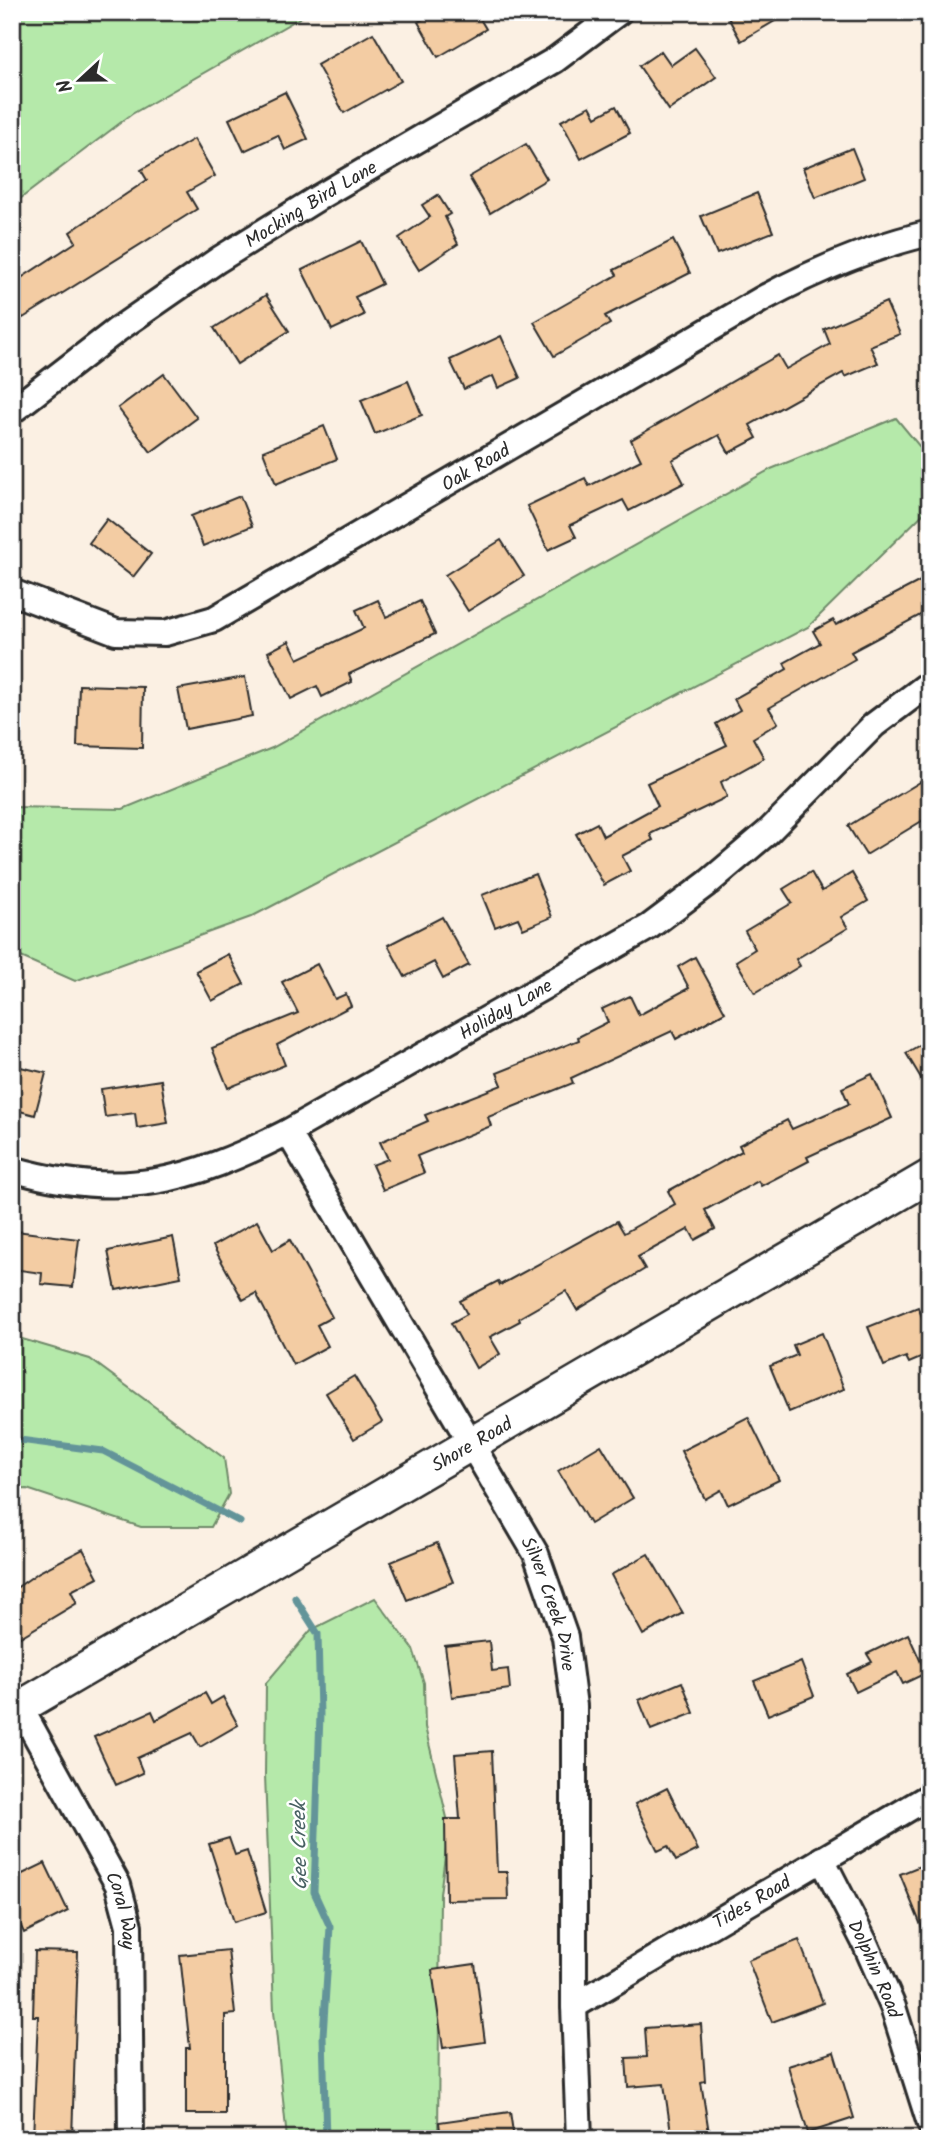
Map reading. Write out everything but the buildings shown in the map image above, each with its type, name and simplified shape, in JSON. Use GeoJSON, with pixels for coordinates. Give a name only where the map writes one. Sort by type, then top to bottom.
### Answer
{"type":"FeatureCollection","features":[{"type":"Feature","properties":{"kind":"street","name":"Mocking Bird Lane"},"geometry":{"type":"LineString","coordinates":[[12,411],[117,330],[218,260],[321,196],[555,60],[619,12]]}},
{"type":"Feature","properties":{"kind":"street","name":"Oak Road"},"geometry":{"type":"LineString","coordinates":[[12,592],[116,632],[165,633],[214,619],[762,299],[814,272],[879,245],[930,233]]}},
{"type":"Feature","properties":{"kind":"street","name":"Holiday Lane"},"geometry":{"type":"LineString","coordinates":[[12,1169],[50,1180],[89,1186],[133,1185],[187,1176],[232,1161],[288,1132],[649,927],[709,882],[768,832],[874,724],[930,683]]}},
{"type":"Feature","properties":{"kind":"street","name":"Silver Creek Drive"},"geometry":{"type":"LineString","coordinates":[[288,1132],[536,1554],[565,1637],[574,1706],[574,2006],[579,2139]]}},
{"type":"Feature","properties":{"kind":"street","name":"Shore Road"},"geometry":{"type":"LineString","coordinates":[[16,1710],[930,1176]]}},
{"type":"Feature","properties":{"kind":"street","name":"Coral Way"},"geometry":{"type":"LineString","coordinates":[[16,1710],[118,1885],[129,1926],[131,2139]]}},
{"type":"Feature","properties":{"kind":"street","name":"Tides Road"},"geometry":{"type":"LineString","coordinates":[[574,2006],[930,1796]]}},
{"type":"Feature","properties":{"kind":"street","name":"Dolphin Road"},"geometry":{"type":"LineString","coordinates":[[822,1858],[865,1943],[892,2007],[930,2124]]}},
{"type":"Feature","properties":{"kind":"green space"},"geometry":{"type":"Polygon","coordinates":[[[12,12],[310,12],[132,114],[12,205],[12,12]]]}},
{"type":"Feature","properties":{"kind":"green space"},"geometry":{"type":"Polygon","coordinates":[[[896,418],[930,459],[930,507],[808,627],[251,917],[75,981],[12,953],[12,807],[123,809],[272,748],[771,469],[896,418]]]}},
{"type":"Feature","properties":{"kind":"green space"},"geometry":{"type":"Polygon","coordinates":[[[12,1336],[90,1359],[224,1458],[229,1494],[211,1527],[141,1527],[27,1489],[12,1490],[12,1336]]]}},
{"type":"Feature","properties":{"kind":"green space"},"geometry":{"type":"Polygon","coordinates":[[[375,1598],[413,1649],[424,1683],[425,1727],[449,1826],[440,1894],[438,2139],[287,2139],[274,2011],[265,1775],[266,1683],[311,1630],[375,1598]]]}},
{"type":"Feature","properties":{"kind":"waterway","name":"Gee Creek"},"geometry":{"type":"LineString","coordinates":[[12,1439],[103,1451],[240,1522]]}},
{"type":"Feature","properties":{"kind":"waterway","name":"Gee Creek"},"geometry":{"type":"LineString","coordinates":[[295,1598],[318,1634],[320,1714],[314,1892],[330,1927],[323,2036],[326,2139]]}}]}
